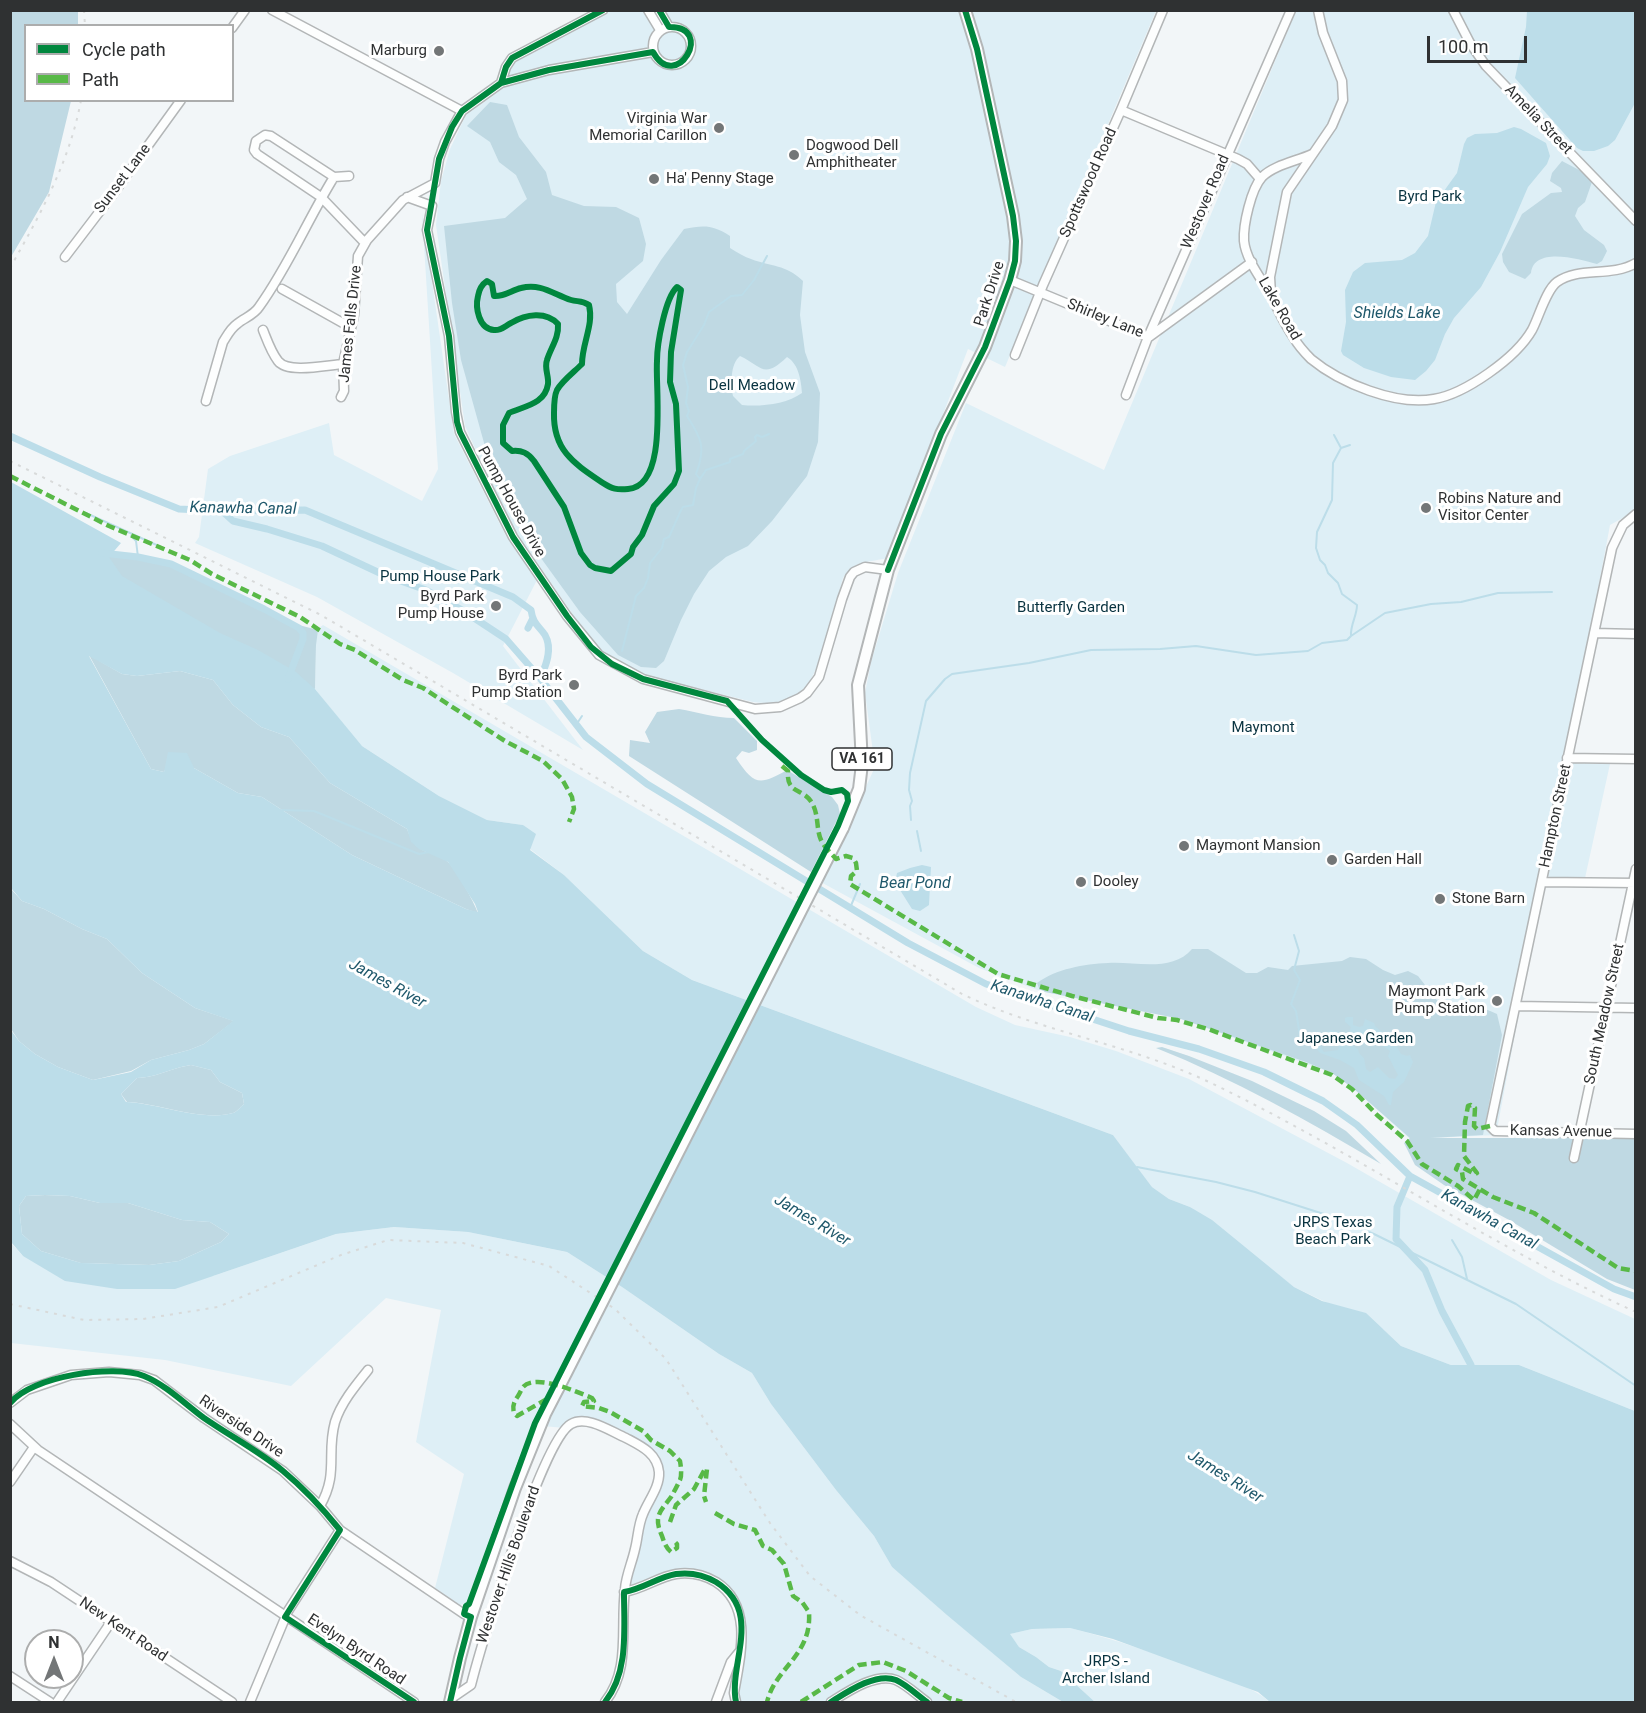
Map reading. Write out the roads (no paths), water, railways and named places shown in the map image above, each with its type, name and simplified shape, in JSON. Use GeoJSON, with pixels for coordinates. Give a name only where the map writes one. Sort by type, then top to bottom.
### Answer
{"type":"FeatureCollection","features":[{"type":"Feature","properties":{"kind":"main road","name":"Park Drive"},"geometry":{"type":"LineString","coordinates":[[559,1387],[843,828],[857,795],[862,773],[858,685],[888,570],[940,434],[985,347],[1010,280],[1015,261],[1016,241],[1013,216],[977,49],[965,10]]}},
{"type":"Feature","properties":{"kind":"main road","name":"Westover Hills Boulevard"},"geometry":{"type":"LineString","coordinates":[[452,1701],[471,1617],[515,1488],[545,1414],[559,1387]]}},
{"type":"Feature","properties":{"kind":"street"},"geometry":{"type":"LineString","coordinates":[[234,25],[245,10]]}},
{"type":"Feature","properties":{"kind":"street"},"geometry":{"type":"LineString","coordinates":[[272,10],[462,111],[501,83],[569,66],[653,52]]}},
{"type":"Feature","properties":{"kind":"street"},"geometry":{"type":"LineString","coordinates":[[501,83],[506,67],[513,58],[603,10]]}},
{"type":"Feature","properties":{"kind":"street"},"geometry":{"type":"LineString","coordinates":[[648,10],[664,28]]}},
{"type":"Feature","properties":{"kind":"street"},"geometry":{"type":"LineString","coordinates":[[659,10],[664,28]]}},
{"type":"Feature","properties":{"kind":"street","name":"Spottswood Road"},"geometry":{"type":"LineString","coordinates":[[1015,355],[1163,10]]}},
{"type":"Feature","properties":{"kind":"street","name":"Westover Road"},"geometry":{"type":"LineString","coordinates":[[1126,395],[1148,337],[1291,10]]}},
{"type":"Feature","properties":{"kind":"street"},"geometry":{"type":"LineString","coordinates":[[1271,296],[1270,277],[1287,192],[1332,126],[1343,100],[1342,81],[1323,33],[1318,10]]}},
{"type":"Feature","properties":{"kind":"street","name":"Amelia Street"},"geometry":{"type":"LineString","coordinates":[[1453,10],[1462,31],[1477,54],[1635,221]]}},
{"type":"Feature","properties":{"kind":"street"},"geometry":{"type":"LineString","coordinates":[[664,28],[679,28],[688,35],[691,46],[687,57],[678,64],[660,62],[653,52],[654,39],[664,28]]}},
{"type":"Feature","properties":{"kind":"street","name":"Sunset Lane"},"geometry":{"type":"LineString","coordinates":[[64,257],[180,102]]}},
{"type":"Feature","properties":{"kind":"street"},"geometry":{"type":"LineString","coordinates":[[1121,110],[1247,164],[1260,179],[1268,172],[1312,154]]}},
{"type":"Feature","properties":{"kind":"street","name":"James Falls Drive"},"geometry":{"type":"LineString","coordinates":[[341,397],[344,391],[343,364],[355,303],[358,256],[365,243],[407,197],[435,183],[439,159],[445,142],[462,111]]}},
{"type":"Feature","properties":{"kind":"street"},"geometry":{"type":"LineString","coordinates":[[348,176],[334,177],[271,136],[265,135],[256,141],[254,150],[257,154],[321,197],[365,243]]}},
{"type":"Feature","properties":{"kind":"street"},"geometry":{"type":"LineString","coordinates":[[207,401],[223,342],[231,329],[258,309],[334,177]]}},
{"type":"Feature","properties":{"kind":"street","name":"Lake Road"},"geometry":{"type":"LineString","coordinates":[[1260,179],[1245,223],[1244,243],[1294,339],[1310,358],[1338,378],[1370,391],[1402,399],[1425,400],[1442,397],[1475,382],[1506,359],[1531,332],[1556,283],[1575,274],[1611,273],[1635,264]]}},
{"type":"Feature","properties":{"kind":"street","name":"Pump House Drive"},"geometry":{"type":"LineString","coordinates":[[407,197],[432,206],[427,230],[449,336],[460,432],[513,537],[567,616],[599,655],[643,679],[755,708],[780,707],[807,693],[819,677],[850,577],[854,572],[865,567],[888,570]]}},
{"type":"Feature","properties":{"kind":"street","name":"Shirley Lane"},"geometry":{"type":"LineString","coordinates":[[1010,280],[1148,337],[1252,262]]}},
{"type":"Feature","properties":{"kind":"street"},"geometry":{"type":"LineString","coordinates":[[282,289],[350,327]]}},
{"type":"Feature","properties":{"kind":"street"},"geometry":{"type":"LineString","coordinates":[[262,330],[277,360],[284,366],[295,368],[343,364]]}},
{"type":"Feature","properties":{"kind":"street","name":"Hampton Street"},"geometry":{"type":"LineString","coordinates":[[1490,1126],[1612,548],[1623,525],[1635,514]]}},
{"type":"Feature","properties":{"kind":"street"},"geometry":{"type":"LineString","coordinates":[[1594,633],[1635,633]]}},
{"type":"Feature","properties":{"kind":"street"},"geometry":{"type":"LineString","coordinates":[[1568,758],[1635,759]]}},
{"type":"Feature","properties":{"kind":"street","name":"South Meadow Street"},"geometry":{"type":"LineString","coordinates":[[1574,1158],[1634,883],[1635,869]]}},
{"type":"Feature","properties":{"kind":"street"},"geometry":{"type":"LineString","coordinates":[[1542,882],[1634,883]]}},
{"type":"Feature","properties":{"kind":"street"},"geometry":{"type":"LineString","coordinates":[[1516,1006],[1635,1008]]}},
{"type":"Feature","properties":{"kind":"street","name":"Kansas Avenue"},"geometry":{"type":"LineString","coordinates":[[1490,1126],[1495,1131],[1635,1134]]}},
{"type":"Feature","properties":{"kind":"street"},"geometry":{"type":"LineString","coordinates":[[320,1506],[329,1489],[331,1479],[335,1424],[346,1400],[368,1370]]}},
{"type":"Feature","properties":{"kind":"street","name":"Riverside Drive"},"geometry":{"type":"LineString","coordinates":[[10,1403],[27,1390],[71,1375],[109,1372],[140,1375],[154,1380],[204,1418],[283,1471],[320,1506],[340,1530],[471,1617]]}},
{"type":"Feature","properties":{"kind":"street","name":"Westover Hills Boulevard"},"geometry":{"type":"LineString","coordinates":[[452,1701],[471,1685],[498,1593],[531,1501],[556,1443],[565,1428],[582,1422],[594,1424],[646,1449],[654,1457],[658,1466],[658,1482],[642,1515],[624,1592]]}},
{"type":"Feature","properties":{"kind":"street","name":"Evelyn Byrd Road"},"geometry":{"type":"LineString","coordinates":[[10,1424],[34,1447],[414,1702]]}},
{"type":"Feature","properties":{"kind":"street"},"geometry":{"type":"LineString","coordinates":[[10,1482],[34,1447]]}},
{"type":"Feature","properties":{"kind":"street"},"geometry":{"type":"LineString","coordinates":[[250,1702],[285,1617],[340,1530]]}},
{"type":"Feature","properties":{"kind":"street","name":"New Kent Road"},"geometry":{"type":"LineString","coordinates":[[10,1561],[51,1582],[232,1702]]}},
{"type":"Feature","properties":{"kind":"street"},"geometry":{"type":"LineString","coordinates":[[605,1702],[615,1688],[622,1661],[624,1592],[639,1590],[673,1575],[691,1574],[711,1579],[721,1585],[735,1602],[741,1619],[740,1651],[734,1693],[736,1702]]}},
{"type":"Feature","properties":{"kind":"street"},"geometry":{"type":"LineString","coordinates":[[57,1702],[111,1622]]}},
{"type":"Feature","properties":{"kind":"street"},"geometry":{"type":"LineString","coordinates":[[716,1702],[731,1662],[740,1651]]}},
{"type":"Feature","properties":{"kind":"street"},"geometry":{"type":"LineString","coordinates":[[10,1676],[51,1702]]}},
{"type":"Feature","properties":{"kind":"street"},"geometry":{"type":"LineString","coordinates":[[831,1702],[869,1682],[882,1678],[899,1682],[927,1702]]}},
{"type":"Feature","properties":{"kind":"water"},"geometry":{"type":"Polygon","coordinates":[[[1527,11],[1635,11],[1635,103],[1615,140],[1608,146],[1594,151],[1583,151],[1577,148],[1515,78],[1526,27],[1527,11]]]}},
{"type":"Feature","properties":{"kind":"water","name":"Shields Lake"},"geometry":{"type":"Polygon","coordinates":[[[1514,127],[1546,143],[1550,156],[1547,164],[1528,187],[1500,252],[1481,287],[1454,318],[1435,360],[1415,380],[1391,377],[1364,368],[1343,355],[1341,351],[1346,322],[1345,290],[1353,272],[1365,263],[1402,260],[1415,253],[1428,236],[1436,202],[1457,173],[1467,138],[1475,134],[1497,133],[1514,127]]]}},
{"type":"Feature","properties":{"kind":"water","name":"James River"},"geometry":{"type":"Polygon","coordinates":[[[11,482],[121,543],[109,557],[122,576],[220,633],[258,650],[296,672],[315,689],[362,746],[439,796],[487,820],[523,825],[536,834],[530,850],[564,875],[643,951],[692,980],[1113,1135],[1152,1187],[1169,1199],[1190,1207],[1212,1220],[1294,1287],[1322,1301],[1366,1313],[1401,1346],[1451,1365],[1519,1365],[1635,1411],[1635,1702],[1270,1702],[1258,1692],[1113,1639],[1070,1628],[1032,1629],[1010,1634],[1019,1647],[1049,1667],[1061,1671],[1095,1702],[1063,1702],[1021,1677],[892,1567],[874,1536],[771,1404],[752,1373],[719,1354],[567,1252],[468,1232],[394,1227],[336,1234],[175,1289],[117,1289],[65,1281],[23,1256],[11,1242],[10,1029],[19,1041],[35,1054],[58,1067],[93,1080],[131,1072],[151,1060],[204,1044],[233,1021],[195,1008],[142,973],[107,939],[22,901],[11,888],[11,482]],[[89,656],[151,769],[164,772],[168,752],[187,753],[194,768],[238,793],[262,797],[352,855],[466,909],[478,912],[448,862],[419,849],[411,842],[407,829],[330,783],[289,737],[261,727],[233,705],[213,680],[180,671],[137,676],[122,674],[89,656]],[[191,1065],[137,1078],[121,1094],[126,1102],[194,1114],[233,1113],[244,1104],[242,1093],[220,1082],[211,1070],[191,1065]],[[26,1196],[19,1206],[22,1234],[41,1251],[81,1263],[149,1265],[179,1261],[221,1242],[229,1234],[210,1222],[182,1220],[128,1203],[100,1203],[70,1196],[26,1196]]]}},
{"type":"Feature","properties":{"kind":"water","name":"Bear Pond"},"geometry":{"type":"Polygon","coordinates":[[[922,865],[931,867],[929,905],[920,911],[912,909],[895,882],[897,873],[922,865]]]}},
{"type":"Feature","properties":{"kind":"water"},"geometry":{"type":"Polygon","coordinates":[[[1353,1017],[1353,1025],[1359,1027],[1363,1026],[1365,1019],[1374,1023],[1395,1043],[1401,1054],[1410,1055],[1413,1062],[1404,1082],[1393,1092],[1391,1105],[1384,1096],[1359,1080],[1354,1068],[1320,1053],[1314,1045],[1306,1041],[1314,1034],[1318,1034],[1318,1043],[1324,1052],[1338,1050],[1339,1046],[1324,1033],[1331,1030],[1348,1034],[1351,1027],[1345,1022],[1345,1018],[1353,1017]],[[1364,1033],[1352,1042],[1364,1058],[1366,1069],[1370,1072],[1378,1067],[1389,1078],[1395,1079],[1398,1075],[1388,1056],[1390,1051],[1364,1033]]]}},
{"type":"Feature","properties":{"kind":"waterway"},"geometry":{"type":"LineString","coordinates":[[622,651],[636,596],[644,588],[650,563],[662,548],[664,539],[669,537],[683,507],[693,505],[700,479],[696,474],[701,457],[701,444],[687,416],[689,411],[686,403],[688,387],[683,365],[687,352],[704,325],[709,312],[731,296],[742,295],[754,280],[767,256]]}},
{"type":"Feature","properties":{"kind":"waterway"},"geometry":{"type":"LineString","coordinates":[[700,479],[706,470],[730,462],[730,459],[743,454],[756,441],[757,435],[762,437],[769,434]]}},
{"type":"Feature","properties":{"kind":"waterway"},"geometry":{"type":"LineString","coordinates":[[1334,435],[1341,448]]}},
{"type":"Feature","properties":{"kind":"waterway","name":"Kanawha Canal"},"geometry":{"type":"LineString","coordinates":[[10,436],[100,477],[179,509],[305,510],[513,597],[531,610],[534,621],[547,640],[548,657],[540,678],[586,737],[647,784],[908,943],[986,984],[1129,1031],[1199,1049],[1264,1072],[1323,1101],[1357,1125],[1410,1176],[1614,1289],[1636,1297]]}},
{"type":"Feature","properties":{"kind":"waterway"},"geometry":{"type":"LineString","coordinates":[[911,820],[910,773],[926,701],[952,674],[1029,663],[1091,650],[1196,646],[1256,655],[1308,651],[1322,643],[1347,640],[1351,636],[1357,605],[1342,594],[1338,583],[1320,560],[1316,548],[1317,532],[1332,500],[1333,463],[1341,448],[1350,445]]}},
{"type":"Feature","properties":{"kind":"waterway"},"geometry":{"type":"LineString","coordinates":[[222,511],[233,521],[322,546],[384,575],[426,590],[506,639],[540,678]]}},
{"type":"Feature","properties":{"kind":"waterway"},"geometry":{"type":"LineString","coordinates":[[86,513],[161,547]]}},
{"type":"Feature","properties":{"kind":"waterway"},"geometry":{"type":"LineString","coordinates":[[131,536],[136,541],[138,557]]}},
{"type":"Feature","properties":{"kind":"waterway"},"geometry":{"type":"LineString","coordinates":[[102,553],[171,564],[299,628],[303,633],[303,639],[288,679]]}},
{"type":"Feature","properties":{"kind":"waterway"},"geometry":{"type":"LineString","coordinates":[[1351,636],[1385,613],[1431,604],[1461,602],[1498,593],[1552,592]]}},
{"type":"Feature","properties":{"kind":"waterway","name":"Kanawha Canal"},"geometry":{"type":"LineString","coordinates":[[528,628],[532,620]]}},
{"type":"Feature","properties":{"kind":"waterway"},"geometry":{"type":"LineString","coordinates":[[576,725],[582,716]]}},
{"type":"Feature","properties":{"kind":"waterway"},"geometry":{"type":"LineString","coordinates":[[282,810],[314,811],[419,854],[429,852]]}},
{"type":"Feature","properties":{"kind":"waterway"},"geometry":{"type":"LineString","coordinates":[[917,831],[921,851]]}},
{"type":"Feature","properties":{"kind":"waterway"},"geometry":{"type":"LineString","coordinates":[[850,908],[860,884]]}},
{"type":"Feature","properties":{"kind":"waterway"},"geometry":{"type":"LineString","coordinates":[[1294,935],[1299,951],[1294,970],[1300,980],[1291,1004],[1296,1011],[1300,1036],[1306,1041]]}},
{"type":"Feature","properties":{"kind":"waterway"},"geometry":{"type":"LineString","coordinates":[[1137,1167],[1255,1192],[1330,1216],[1374,1234],[1516,1304],[1636,1386]]}},
{"type":"Feature","properties":{"kind":"waterway"},"geometry":{"type":"LineString","coordinates":[[1410,1176],[1397,1207],[1396,1239],[1425,1270],[1442,1311],[1471,1365]]}},
{"type":"Feature","properties":{"kind":"waterway"},"geometry":{"type":"LineString","coordinates":[[1452,1240],[1462,1257],[1467,1279]]}},
{"type":"Feature","properties":{"kind":"railway"},"geometry":{"type":"LineString","coordinates":[[84,10],[85,24]]}},
{"type":"Feature","properties":{"kind":"railway"},"geometry":{"type":"LineString","coordinates":[[10,268],[43,208],[62,166],[81,102]]}},
{"type":"Feature","properties":{"kind":"railway"},"geometry":{"type":"LineString","coordinates":[[10,461],[321,615],[962,994],[992,1007],[1148,1058],[1209,1082],[1316,1138],[1527,1258],[1636,1312]]}},
{"type":"Feature","properties":{"kind":"railway"},"geometry":{"type":"LineString","coordinates":[[10,1304],[84,1320],[143,1319],[218,1307],[341,1255],[388,1240],[463,1243],[549,1266],[615,1309],[666,1359],[770,1523],[810,1576],[860,1615],[1016,1702]]}},
{"type":"Feature","properties":{"kind":"place","name":"Marburg"},"geometry":{"type":"Point","coordinates":[439,51]}},
{"type":"Feature","properties":{"kind":"place","name":"Virginia War Memorial Carillon"},"geometry":{"type":"Point","coordinates":[719,128]}},
{"type":"Feature","properties":{"kind":"place","name":"Dogwood Dell Amphitheater"},"geometry":{"type":"Point","coordinates":[794,155]}},
{"type":"Feature","properties":{"kind":"place","name":"Ha' Penny Stage"},"geometry":{"type":"Point","coordinates":[654,179]}},
{"type":"Feature","properties":{"kind":"place","name":"Robins Nature and Visitor Center"},"geometry":{"type":"Point","coordinates":[1426,508]}},
{"type":"Feature","properties":{"kind":"place","name":"Byrd Park Pump House"},"geometry":{"type":"Point","coordinates":[496,606]}},
{"type":"Feature","properties":{"kind":"place","name":"Byrd Park Pump Station"},"geometry":{"type":"Point","coordinates":[574,685]}},
{"type":"Feature","properties":{"kind":"place","name":"Maymont Mansion"},"geometry":{"type":"Point","coordinates":[1184,846]}},
{"type":"Feature","properties":{"kind":"place","name":"Garden Hall"},"geometry":{"type":"Point","coordinates":[1332,860]}},
{"type":"Feature","properties":{"kind":"place","name":"Dooley"},"geometry":{"type":"Point","coordinates":[1081,882]}},
{"type":"Feature","properties":{"kind":"place","name":"Stone Barn"},"geometry":{"type":"Point","coordinates":[1440,899]}},
{"type":"Feature","properties":{"kind":"place","name":"Maymont Park Pump Station"},"geometry":{"type":"Point","coordinates":[1497,1001]}},
{"type":"Feature","properties":{"kind":"park label","name":"Byrd Park"},"geometry":{"type":"Point","coordinates":[1430,197]}},
{"type":"Feature","properties":{"kind":"park label","name":"Dell Meadow"},"geometry":{"type":"Point","coordinates":[752,386]}},
{"type":"Feature","properties":{"kind":"park label","name":"Pump House Park"},"geometry":{"type":"Point","coordinates":[440,577]}},
{"type":"Feature","properties":{"kind":"park label","name":"Butterfly Garden"},"geometry":{"type":"Point","coordinates":[1071,608]}},
{"type":"Feature","properties":{"kind":"park label","name":"Maymont"},"geometry":{"type":"Point","coordinates":[1263,728]}},
{"type":"Feature","properties":{"kind":"park label","name":"Japanese Garden"},"geometry":{"type":"Point","coordinates":[1355,1039]}},
{"type":"Feature","properties":{"kind":"park label","name":"JRPS Texas Beach Park"},"geometry":{"type":"Point","coordinates":[1333,1232]}},
{"type":"Feature","properties":{"kind":"park label","name":"JRPS - Archer Island"},"geometry":{"type":"Point","coordinates":[1106,1670]}}]}
